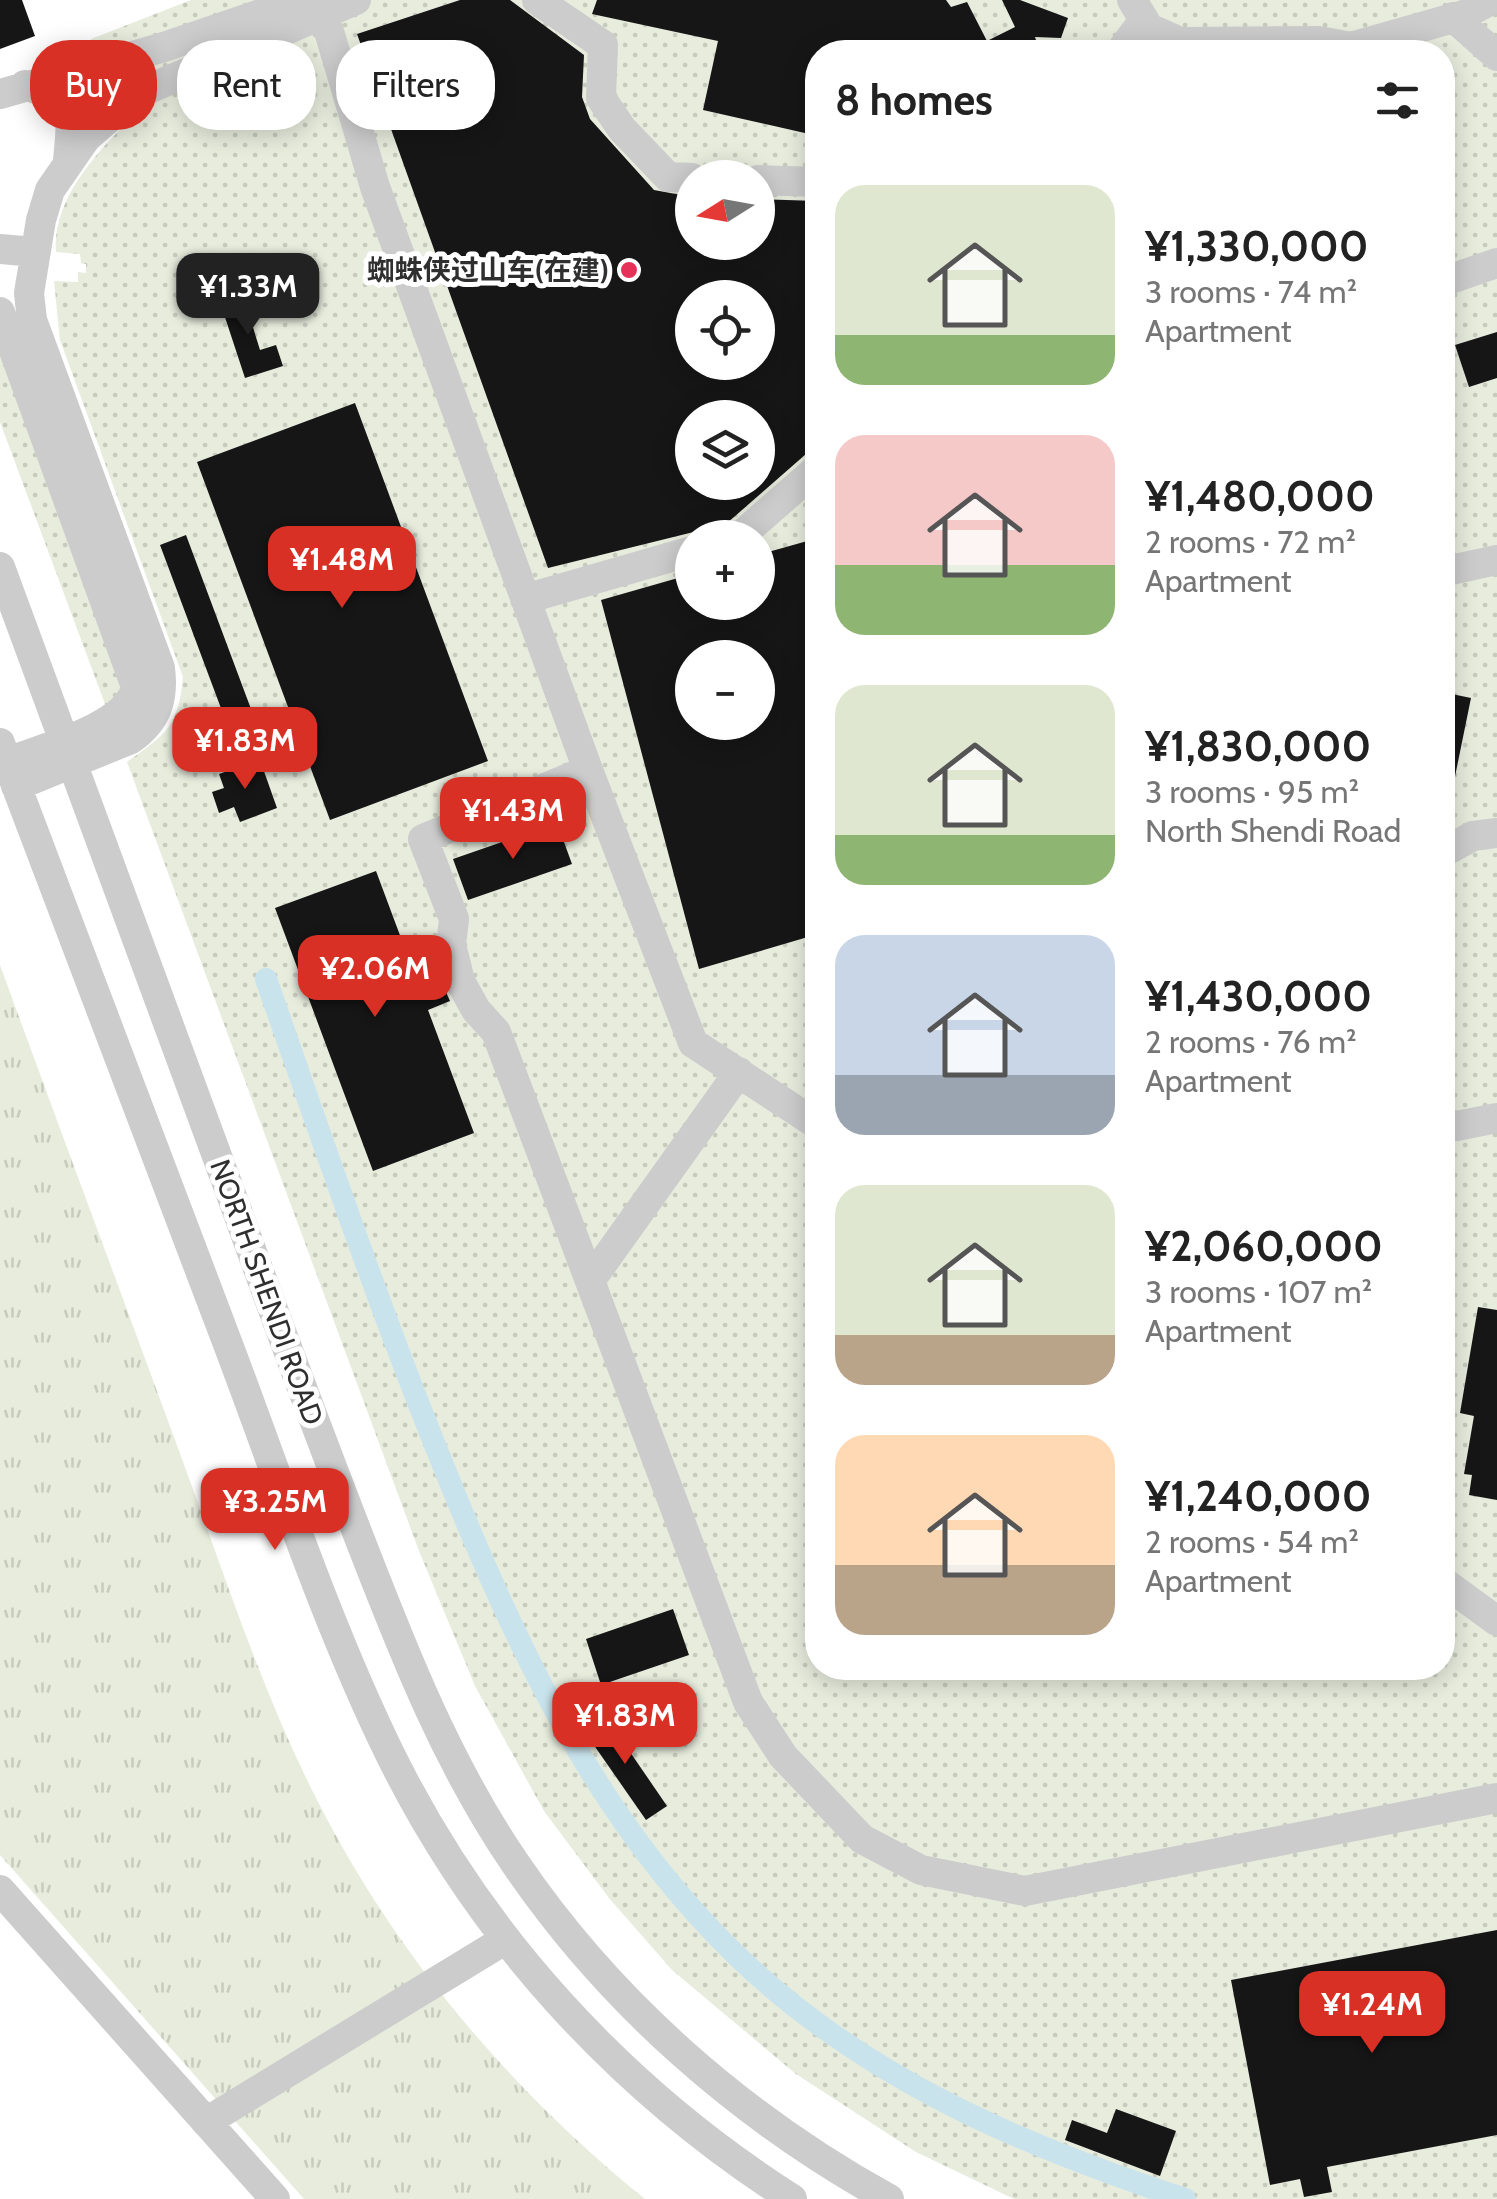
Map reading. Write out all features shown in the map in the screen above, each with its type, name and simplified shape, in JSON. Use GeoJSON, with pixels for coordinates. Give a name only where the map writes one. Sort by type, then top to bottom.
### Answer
{"type":"FeatureCollection","features":[{"type":"Feature","properties":{"kind":"street"},"geometry":{"type":"LineString","coordinates":[[8,764],[131,740],[147,728],[163,691],[160,668],[38,341],[29,293],[34,252],[50,190],[68,160],[112,112],[137,94],[356,0]]}},
{"type":"Feature","properties":{"kind":"street"},"geometry":{"type":"LineString","coordinates":[[538,0],[603,45],[601,98],[622,129],[668,177],[675,177]]}},
{"type":"Feature","properties":{"kind":"street"},"geometry":{"type":"LineString","coordinates":[[1403,40],[1491,0]]}},
{"type":"Feature","properties":{"kind":"street"},"geometry":{"type":"LineString","coordinates":[[12,89],[164,47],[281,7],[303,5],[323,11]]}},
{"type":"Feature","properties":{"kind":"street"},"geometry":{"type":"LineString","coordinates":[[1138,10],[1149,28],[1176,40]]}},
{"type":"Feature","properties":{"kind":"street"},"geometry":{"type":"LineString","coordinates":[[1125,40],[1138,10]]}},
{"type":"Feature","properties":{"kind":"street"},"geometry":{"type":"LineString","coordinates":[[323,11],[375,187],[588,770],[693,1043],[805,1116]]}},
{"type":"Feature","properties":{"kind":"street"},"geometry":{"type":"LineString","coordinates":[[1453,17],[1497,56]]}},
{"type":"Feature","properties":{"kind":"street"},"geometry":{"type":"LineString","coordinates":[[12,89],[58,96],[67,105],[72,116],[68,160]]}},
{"type":"Feature","properties":{"kind":"street"},"geometry":{"type":"LineString","coordinates":[[775,181],[805,182]]}},
{"type":"Feature","properties":{"kind":"street"},"geometry":{"type":"LineString","coordinates":[[0,249],[34,252]]}},
{"type":"Feature","properties":{"kind":"street"},"geometry":{"type":"LineString","coordinates":[[1455,278],[1497,263]]}},
{"type":"Feature","properties":{"kind":"street"},"geometry":{"type":"LineString","coordinates":[[0,312],[136,687],[133,701],[68,752]]}},
{"type":"Feature","properties":{"kind":"street"},"geometry":{"type":"LineString","coordinates":[[759,520],[805,479]]}},
{"type":"Feature","properties":{"kind":"street"},"geometry":{"type":"LineString","coordinates":[[525,600],[675,556]]}},
{"type":"Feature","properties":{"kind":"street"},"geometry":{"type":"LineString","coordinates":[[1455,569],[1497,560]]}},
{"type":"Feature","properties":{"kind":"street","name":"NORTH SHENDI ROAD"},"geometry":{"type":"LineString","coordinates":[[0,567],[306,1401],[416,1682],[446,1747],[526,1877],[600,1972],[650,2023],[796,2142],[890,2199]]}},
{"type":"Feature","properties":{"kind":"street","name":"NORTH SHENDI ROAD"},"geometry":{"type":"LineString","coordinates":[[8,764],[361,1691],[431,1830],[506,1939],[615,2063],[723,2154],[792,2199]]}},
{"type":"Feature","properties":{"kind":"street"},"geometry":{"type":"LineString","coordinates":[[588,770],[423,839],[454,919],[451,944],[460,981],[476,1010],[496,1032],[748,1702],[783,1756],[862,1839],[920,1870],[1025,1892],[1497,1798]]}},
{"type":"Feature","properties":{"kind":"street"},"geometry":{"type":"LineString","coordinates":[[1455,846],[1473,836],[1497,833]]}},
{"type":"Feature","properties":{"kind":"street"},"geometry":{"type":"LineString","coordinates":[[590,1281],[739,1072]]}},
{"type":"Feature","properties":{"kind":"street"},"geometry":{"type":"LineString","coordinates":[[1455,1125],[1497,1118]]}},
{"type":"Feature","properties":{"kind":"street"},"geometry":{"type":"LineString","coordinates":[[1455,1590],[1497,1621]]}},
{"type":"Feature","properties":{"kind":"street"},"geometry":{"type":"LineString","coordinates":[[0,1890],[275,2199]]}},
{"type":"Feature","properties":{"kind":"street"},"geometry":{"type":"LineString","coordinates":[[206,2122],[506,1939]]}},
{"type":"Feature","properties":{"kind":"green space"},"geometry":{"type":"Polygon","coordinates":[[[191,0],[1497,0],[1497,2199],[1014,2199],[916,2152],[796,2074],[672,1970],[609,1898],[544,1811],[475,1686],[419,1551],[127,762],[168,728],[178,708],[183,677],[60,340],[54,281],[78,282],[78,272],[86,273],[86,264],[81,263],[80,254],[56,252],[57,233],[68,197],[119,130],[157,130],[157,40],[91,39],[191,0]]]}},
{"type":"Feature","properties":{"kind":"green space"},"geometry":{"type":"Polygon","coordinates":[[[0,342],[125,683],[108,712],[0,422],[0,342]]]}},
{"type":"Feature","properties":{"kind":"green space"},"geometry":{"type":"Polygon","coordinates":[[[0,965],[240,1618],[313,1792],[379,1907],[457,2014],[546,2111],[645,2199],[304,2199],[0,1855],[0,965]]]}},
{"type":"Feature","properties":{"kind":"building"},"geometry":{"type":"Polygon","coordinates":[[[0,0],[22,0],[35,36],[0,49],[0,0]]]}},
{"type":"Feature","properties":{"kind":"building","name":"蜘蛛侠过山车(在建)"},"geometry":{"type":"Polygon","coordinates":[[[460,0],[510,0],[584,55],[582,97],[590,119],[654,190],[675,194],[675,260],[775,260],[775,200],[805,201],[805,455],[775,481],[775,400],[675,400],[675,500],[753,500],[731,520],[675,520],[675,537],[548,568],[391,130],[495,130],[495,40],[359,40],[357,34],[460,0]]]}},
{"type":"Feature","properties":{"kind":"building"},"geometry":{"type":"Polygon","coordinates":[[[597,0],[946,0],[951,7],[967,2],[986,40],[805,40],[805,133],[703,110],[718,41],[592,14],[597,0]]]}},
{"type":"Feature","properties":{"kind":"building"},"geometry":{"type":"Polygon","coordinates":[[[1002,0],[1020,0],[1068,18],[1061,38],[1035,37],[1036,40],[989,40],[1015,27],[1002,0]]]}},
{"type":"Feature","properties":{"kind":"building"},"geometry":{"type":"Polygon","coordinates":[[[242,292],[260,350],[276,345],[283,366],[245,378],[219,299],[242,292]]]}},
{"type":"Feature","properties":{"kind":"building"},"geometry":{"type":"Polygon","coordinates":[[[1497,332],[1497,378],[1469,387],[1455,345],[1497,332]]]}},
{"type":"Feature","properties":{"kind":"building"},"geometry":{"type":"Polygon","coordinates":[[[355,403],[488,761],[330,820],[197,462],[355,403]]]}},
{"type":"Feature","properties":{"kind":"building"},"geometry":{"type":"Polygon","coordinates":[[[186,535],[251,709],[225,719],[160,545],[186,535]]]}},
{"type":"Feature","properties":{"kind":"building"},"geometry":{"type":"Polygon","coordinates":[[[805,542],[805,938],[699,969],[601,600],[675,579],[675,620],[775,620],[775,550],[805,542]]]}},
{"type":"Feature","properties":{"kind":"building"},"geometry":{"type":"Polygon","coordinates":[[[1455,695],[1471,698],[1455,776],[1455,695]]]}},
{"type":"Feature","properties":{"kind":"building"},"geometry":{"type":"Polygon","coordinates":[[[260,760],[277,808],[240,822],[234,807],[219,813],[212,792],[224,788],[219,774],[260,760]]]}},
{"type":"Feature","properties":{"kind":"building"},"geometry":{"type":"Polygon","coordinates":[[[557,823],[572,864],[468,900],[453,859],[557,823]]]}},
{"type":"Feature","properties":{"kind":"building"},"geometry":{"type":"Polygon","coordinates":[[[376,871],[420,989],[441,981],[450,1001],[428,1010],[474,1133],[373,1171],[275,908],[376,871]]]}},
{"type":"Feature","properties":{"kind":"building"},"geometry":{"type":"Polygon","coordinates":[[[1478,1307],[1497,1310],[1497,1500],[1469,1495],[1472,1475],[1464,1474],[1474,1416],[1460,1413],[1478,1307]]]}},
{"type":"Feature","properties":{"kind":"building"},"geometry":{"type":"Polygon","coordinates":[[[673,1609],[689,1655],[601,1685],[586,1639],[673,1609]]]}},
{"type":"Feature","properties":{"kind":"building"},"geometry":{"type":"Polygon","coordinates":[[[604,1714],[667,1806],[646,1820],[582,1728],[604,1714]]]}},
{"type":"Feature","properties":{"kind":"building"},"geometry":{"type":"Polygon","coordinates":[[[1497,1930],[1497,2135],[1327,2167],[1332,2192],[1304,2197],[1300,2179],[1270,2185],[1231,1980],[1497,1930]]]}},
{"type":"Feature","properties":{"kind":"building"},"geometry":{"type":"Polygon","coordinates":[[[1116,2109],[1176,2131],[1160,2176],[1065,2140],[1072,2120],[1107,2133],[1116,2109]]]}},
{"type":"Feature","properties":{"kind":"waterway"},"geometry":{"type":"LineString","coordinates":[[266,979],[373,1284],[470,1532],[530,1663],[564,1726],[640,1845],[735,1954],[835,2036],[889,2071],[1004,2130],[1185,2199]]}},
{"type":"Feature","properties":{"kind":"place","name":"蜘蛛侠过山车(在建)"},"geometry":{"type":"Point","coordinates":[629,270]}}]}
